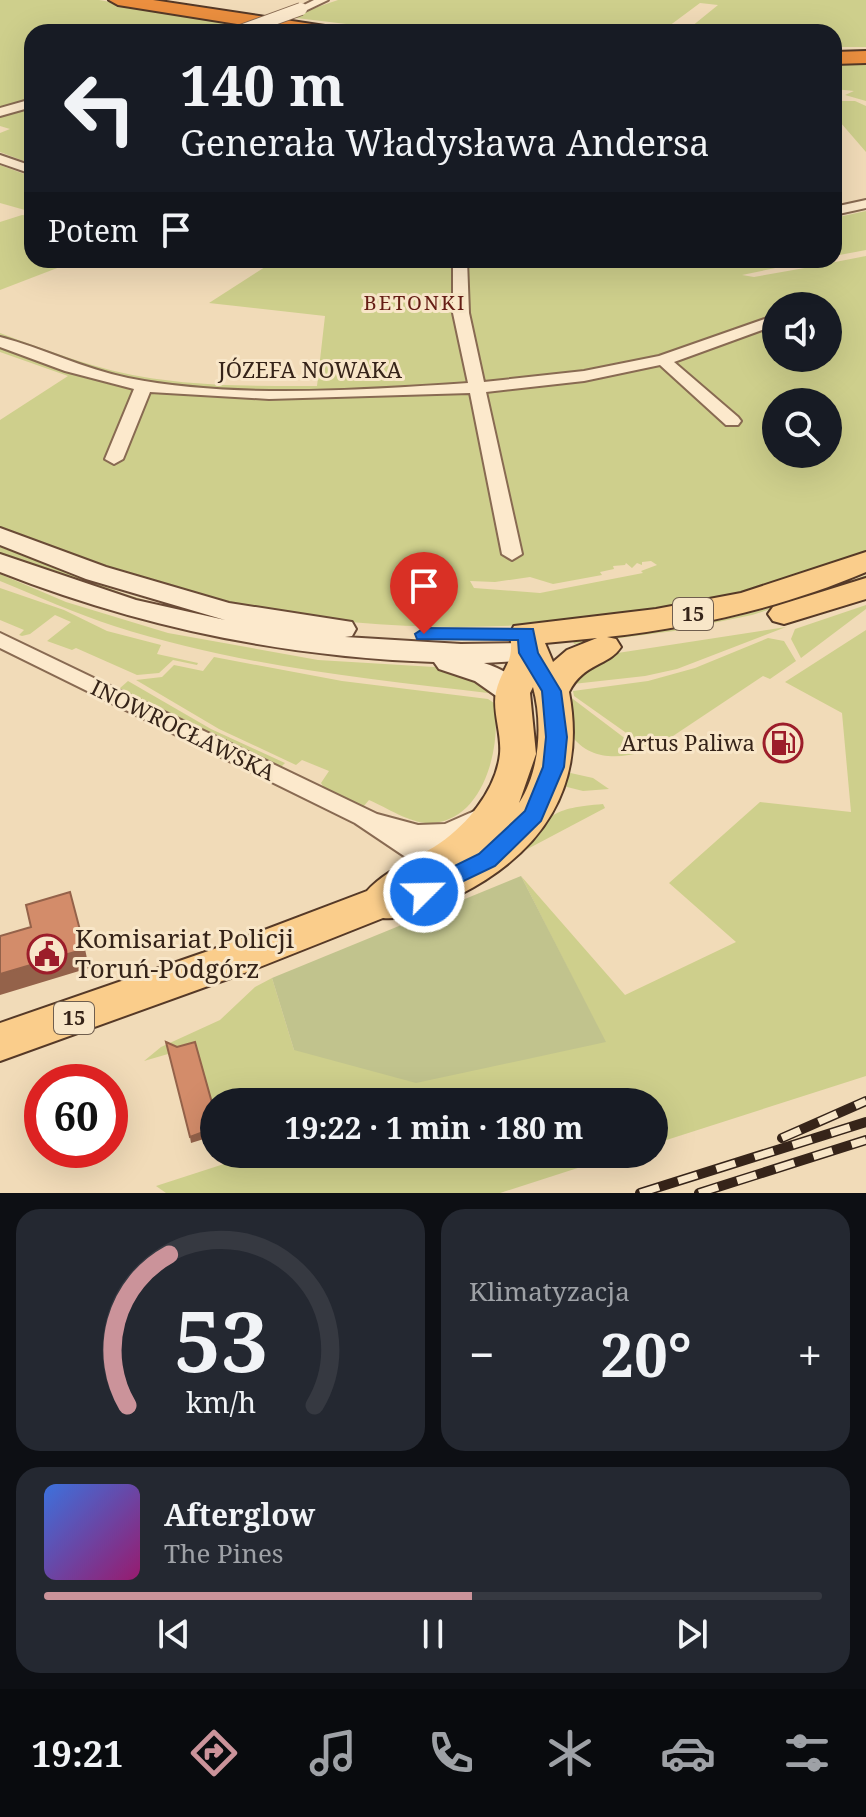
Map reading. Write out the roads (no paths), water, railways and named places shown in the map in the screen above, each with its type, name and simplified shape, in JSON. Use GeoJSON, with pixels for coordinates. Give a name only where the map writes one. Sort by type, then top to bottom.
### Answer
{"type":"FeatureCollection","features":[{"type":"Feature","properties":{"kind":"highway"},"geometry":{"type":"LineString","coordinates":[[118,0],[273,24]]}},
{"type":"Feature","properties":{"kind":"highway"},"geometry":{"type":"LineString","coordinates":[[842,58],[866,57]]}},
{"type":"Feature","properties":{"kind":"main road"},"geometry":{"type":"LineString","coordinates":[[0,536],[96,573],[251,617],[367,632],[527,643]]}},
{"type":"Feature","properties":{"kind":"main road","name":"15"},"geometry":{"type":"LineString","coordinates":[[527,643],[718,609],[793,589],[866,561]]}},
{"type":"Feature","properties":{"kind":"main road"},"geometry":{"type":"LineString","coordinates":[[0,562],[118,606],[180,622],[297,644],[397,653],[475,670],[513,693]]}},
{"type":"Feature","properties":{"kind":"main road","name":"15"},"geometry":{"type":"LineString","coordinates":[[552,691],[567,665],[580,655],[604,647],[736,626],[866,588]]}},
{"type":"Feature","properties":{"kind":"main road"},"geometry":{"type":"LineString","coordinates":[[397,653],[527,643]]}},
{"type":"Feature","properties":{"kind":"main road","name":"15"},"geometry":{"type":"LineString","coordinates":[[527,643],[604,647]]}},
{"type":"Feature","properties":{"kind":"main road","name":"15"},"geometry":{"type":"LineString","coordinates":[[0,1042],[232,960],[386,897],[401,901],[451,869],[487,860],[513,839],[533,815],[546,791],[556,747],[552,691],[527,643]]}},
{"type":"Feature","properties":{"kind":"main road","name":"15"},"geometry":{"type":"LineString","coordinates":[[451,869],[497,809],[517,763],[519,738],[513,693],[527,643]]}},
{"type":"Feature","properties":{"kind":"street"},"geometry":{"type":"LineString","coordinates":[[260,24],[323,0]]}},
{"type":"Feature","properties":{"kind":"street"},"geometry":{"type":"LineString","coordinates":[[0,112],[24,105]]}},
{"type":"Feature","properties":{"kind":"street"},"geometry":{"type":"LineString","coordinates":[[0,159],[24,167]]}},
{"type":"Feature","properties":{"kind":"street"},"geometry":{"type":"LineString","coordinates":[[460,268],[461,313],[512,554]]}},
{"type":"Feature","properties":{"kind":"street","name":"JÓZEFA NOWAKA"},"geometry":{"type":"LineString","coordinates":[[0,342],[86,373],[144,385],[233,394],[477,388],[584,375],[663,360],[762,325]]}},
{"type":"Feature","properties":{"kind":"street"},"geometry":{"type":"LineString","coordinates":[[663,360],[732,421]]}},
{"type":"Feature","properties":{"kind":"street"},"geometry":{"type":"LineString","coordinates":[[114,459],[144,385]]}},
{"type":"Feature","properties":{"kind":"street","name":"INOWROCŁAWSKA"},"geometry":{"type":"LineString","coordinates":[[0,640],[399,834],[428,859],[451,869]]}},
{"type":"Feature","properties":{"kind":"street"},"geometry":{"type":"LineString","coordinates":[[386,897],[401,874],[403,860],[399,834],[448,833],[497,809]]}},
{"type":"Feature","properties":{"kind":"railway"},"geometry":{"type":"LineString","coordinates":[[782,1138],[866,1101]]}},
{"type":"Feature","properties":{"kind":"railway"},"geometry":{"type":"LineString","coordinates":[[640,1193],[866,1122]]}},
{"type":"Feature","properties":{"kind":"railway"},"geometry":{"type":"LineString","coordinates":[[699,1193],[866,1140]]}},
{"type":"Feature","properties":{"kind":"place","name":"Artus Paliwa"},"geometry":{"type":"Point","coordinates":[783,743]}},
{"type":"Feature","properties":{"kind":"place","name":"Komisariat Policji Toruń-Podgórz"},"geometry":{"type":"Point","coordinates":[47,954]}},
{"type":"Feature","properties":{"kind":"district","name":"BETONKI"},"geometry":{"type":"Point","coordinates":[415,303]}}]}
